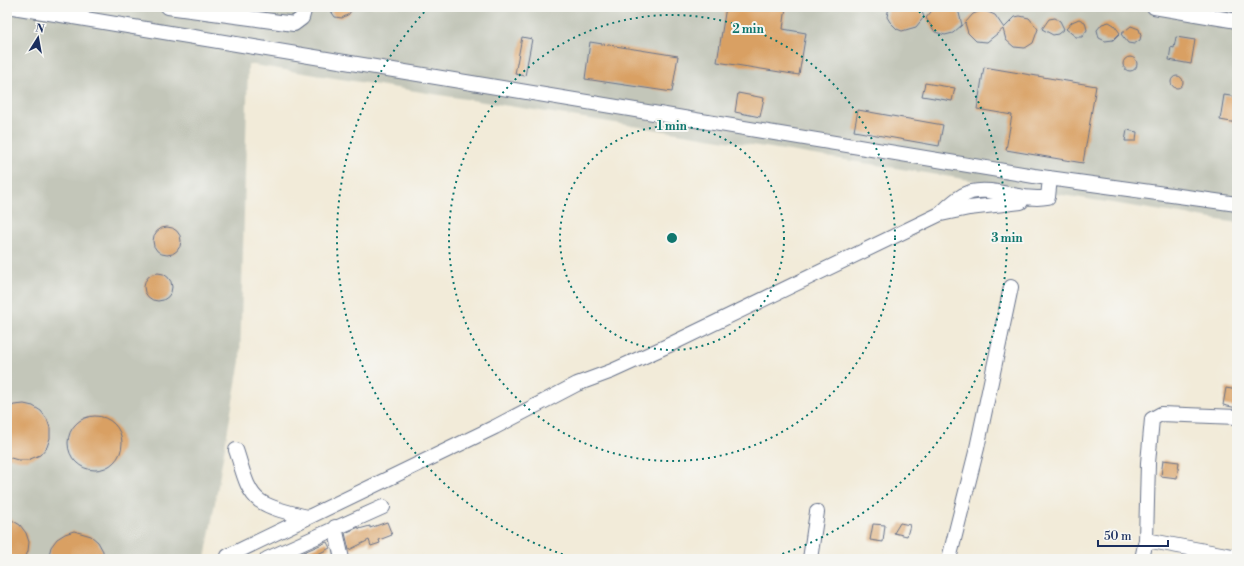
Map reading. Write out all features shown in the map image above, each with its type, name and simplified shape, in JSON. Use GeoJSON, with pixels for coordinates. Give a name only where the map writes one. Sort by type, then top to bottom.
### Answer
{"type":"FeatureCollection","features":[{"type":"Feature","properties":{"kind":"street"},"geometry":{"type":"LineString","coordinates":[[13,7],[1050,178],[1237,204]]}},
{"type":"Feature","properties":{"kind":"street"},"geometry":{"type":"LineString","coordinates":[[168,7],[294,24],[302,18],[306,7]]}},
{"type":"Feature","properties":{"kind":"street"},"geometry":{"type":"LineString","coordinates":[[1154,7],[1237,21]]}},
{"type":"Feature","properties":{"kind":"street"},"geometry":{"type":"LineString","coordinates":[[228,556],[494,428],[576,384],[612,371],[940,214],[956,200],[970,192],[984,191],[1038,199],[1048,197],[1050,178]]}},
{"type":"Feature","properties":{"kind":"street"},"geometry":{"type":"LineString","coordinates":[[949,559],[977,448],[1011,287]]}},
{"type":"Feature","properties":{"kind":"street"},"geometry":{"type":"LineString","coordinates":[[1142,559],[1146,540],[1148,463],[1152,419],[1162,414],[1237,417]]}},
{"type":"Feature","properties":{"kind":"street"},"geometry":{"type":"LineString","coordinates":[[236,450],[248,485],[260,500],[268,505],[308,518]]}},
{"type":"Feature","properties":{"kind":"street"},"geometry":{"type":"LineString","coordinates":[[267,559],[382,507]]}},
{"type":"Feature","properties":{"kind":"street"},"geometry":{"type":"LineString","coordinates":[[810,559],[817,512]]}},
{"type":"Feature","properties":{"kind":"street"},"geometry":{"type":"LineString","coordinates":[[334,528],[342,559]]}},
{"type":"Feature","properties":{"kind":"street"},"geometry":{"type":"LineString","coordinates":[[1146,540],[1237,557]]}},
{"type":"Feature","properties":{"kind":"shaded area"},"geometry":{"type":"Polygon","coordinates":[[[7,7],[1237,7],[1237,223],[248,64],[240,361],[205,559],[7,559],[7,7]]]}},
{"type":"Feature","properties":{"kind":"building"},"geometry":{"type":"Polygon","coordinates":[[[328,7],[353,7],[349,14],[342,18],[335,17],[328,7]]]}},
{"type":"Feature","properties":{"kind":"building"},"geometry":{"type":"Polygon","coordinates":[[[726,7],[786,7],[783,29],[806,33],[799,75],[717,62],[726,7]]]}},
{"type":"Feature","properties":{"kind":"building"},"geometry":{"type":"Polygon","coordinates":[[[889,7],[920,7],[924,17],[916,27],[902,31],[897,29],[887,17],[889,7]]]}},
{"type":"Feature","properties":{"kind":"building"},"geometry":{"type":"Polygon","coordinates":[[[935,7],[954,7],[959,13],[962,25],[953,33],[945,35],[935,32],[926,18],[935,7]]]}},
{"type":"Feature","properties":{"kind":"building"},"geometry":{"type":"Polygon","coordinates":[[[983,10],[995,15],[1004,28],[1015,17],[1020,16],[1029,18],[1038,29],[1033,43],[1025,48],[1014,47],[1006,40],[1003,29],[987,42],[976,41],[968,33],[965,23],[973,14],[983,10]]]}},
{"type":"Feature","properties":{"kind":"building"},"geometry":{"type":"Polygon","coordinates":[[[1055,18],[1060,21],[1064,29],[1058,34],[1053,35],[1042,29],[1049,19],[1055,18]]]}},
{"type":"Feature","properties":{"kind":"building"},"geometry":{"type":"Polygon","coordinates":[[[1079,19],[1085,22],[1087,30],[1082,37],[1076,37],[1066,29],[1072,22],[1079,19]]]}},
{"type":"Feature","properties":{"kind":"building"},"geometry":{"type":"Polygon","coordinates":[[[1109,22],[1114,25],[1120,33],[1113,40],[1105,41],[1099,38],[1097,30],[1102,24],[1109,22]]]}},
{"type":"Feature","properties":{"kind":"building"},"geometry":{"type":"Polygon","coordinates":[[[1131,26],[1139,29],[1141,35],[1140,40],[1134,44],[1128,43],[1121,34],[1131,26]]]}},
{"type":"Feature","properties":{"kind":"building"},"geometry":{"type":"Polygon","coordinates":[[[522,37],[532,39],[525,76],[515,74],[522,37]]]}},
{"type":"Feature","properties":{"kind":"building"},"geometry":{"type":"Polygon","coordinates":[[[1176,37],[1195,40],[1191,64],[1169,60],[1171,47],[1174,48],[1176,37]]]}},
{"type":"Feature","properties":{"kind":"building"},"geometry":{"type":"Polygon","coordinates":[[[590,42],[678,56],[672,92],[585,79],[590,42]]]}},
{"type":"Feature","properties":{"kind":"building"},"geometry":{"type":"Polygon","coordinates":[[[1127,57],[1133,57],[1137,61],[1137,67],[1133,71],[1127,71],[1123,67],[1123,61],[1127,57]]]}},
{"type":"Feature","properties":{"kind":"building"},"geometry":{"type":"Polygon","coordinates":[[[984,67],[1096,86],[1083,163],[1006,150],[1012,115],[977,109],[984,67]]]}},
{"type":"Feature","properties":{"kind":"building"},"geometry":{"type":"Polygon","coordinates":[[[1177,76],[1181,78],[1183,82],[1181,86],[1177,88],[1173,86],[1171,82],[1173,78],[1177,76]]]}},
{"type":"Feature","properties":{"kind":"building"},"geometry":{"type":"Polygon","coordinates":[[[925,83],[955,88],[952,101],[922,96],[925,83]]]}},
{"type":"Feature","properties":{"kind":"building"},"geometry":{"type":"Polygon","coordinates":[[[738,93],[764,98],[760,117],[735,112],[738,93]]]}},
{"type":"Feature","properties":{"kind":"building"},"geometry":{"type":"Polygon","coordinates":[[[1224,95],[1237,97],[1237,123],[1220,120],[1224,95]]]}},
{"type":"Feature","properties":{"kind":"building"},"geometry":{"type":"Polygon","coordinates":[[[858,110],[943,125],[939,146],[854,131],[858,110]]]}},
{"type":"Feature","properties":{"kind":"building"},"geometry":{"type":"Polygon","coordinates":[[[1127,130],[1137,132],[1136,141],[1125,141],[1127,130]]]}},
{"type":"Feature","properties":{"kind":"building"},"geometry":{"type":"Polygon","coordinates":[[[167,227],[177,231],[181,241],[177,251],[167,255],[157,251],[153,241],[157,231],[167,227]]]}},
{"type":"Feature","properties":{"kind":"building"},"geometry":{"type":"Polygon","coordinates":[[[158,273],[164,274],[168,277],[171,281],[171,293],[168,297],[164,300],[158,301],[152,300],[148,297],[145,293],[144,287],[145,281],[148,277],[152,274],[158,273]]]}},
{"type":"Feature","properties":{"kind":"building"},"geometry":{"type":"Polygon","coordinates":[[[1226,388],[1237,390],[1237,408],[1223,405],[1226,388]]]}},
{"type":"Feature","properties":{"kind":"building"},"geometry":{"type":"Polygon","coordinates":[[[24,404],[33,406],[41,411],[47,419],[50,428],[50,438],[47,447],[40,455],[28,460],[18,460],[7,457],[7,409],[14,405],[24,404]]]}},
{"type":"Feature","properties":{"kind":"building"},"geometry":{"type":"Polygon","coordinates":[[[90,416],[100,416],[110,420],[118,428],[122,438],[122,448],[118,458],[110,466],[100,470],[90,470],[80,466],[72,458],[68,448],[68,438],[72,428],[80,420],[90,416]]]}},
{"type":"Feature","properties":{"kind":"building"},"geometry":{"type":"Polygon","coordinates":[[[1163,460],[1179,462],[1177,478],[1161,476],[1163,460]]]}},
{"type":"Feature","properties":{"kind":"building"},"geometry":{"type":"Polygon","coordinates":[[[7,517],[20,525],[26,533],[29,542],[25,559],[7,559],[7,517]]]}},
{"type":"Feature","properties":{"kind":"building"},"geometry":{"type":"Polygon","coordinates":[[[387,522],[392,535],[379,540],[380,543],[371,546],[369,540],[349,550],[345,533],[359,527],[359,529],[370,526],[370,528],[387,522]]]}},
{"type":"Feature","properties":{"kind":"building"},"geometry":{"type":"Polygon","coordinates":[[[900,523],[910,525],[907,536],[894,533],[900,523]]]}},
{"type":"Feature","properties":{"kind":"building"},"geometry":{"type":"Polygon","coordinates":[[[873,524],[885,525],[883,542],[870,540],[873,524]]]}},
{"type":"Feature","properties":{"kind":"building"},"geometry":{"type":"Polygon","coordinates":[[[74,531],[91,536],[98,542],[103,551],[103,559],[48,559],[51,547],[57,539],[74,531]]]}},
{"type":"Feature","properties":{"kind":"building"},"geometry":{"type":"Polygon","coordinates":[[[327,542],[330,548],[314,556],[315,559],[288,559],[327,542]]]}}]}
